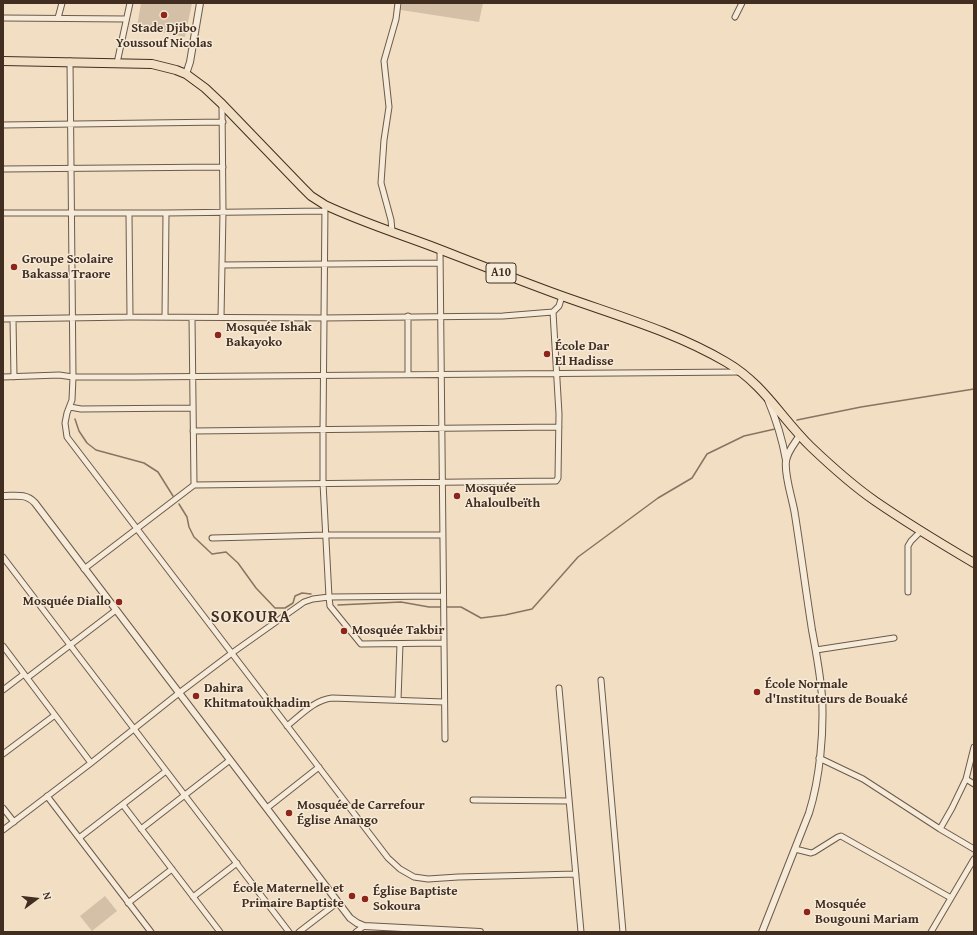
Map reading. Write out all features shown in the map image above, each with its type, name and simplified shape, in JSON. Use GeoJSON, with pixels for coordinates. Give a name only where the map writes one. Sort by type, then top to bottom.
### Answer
{"type":"FeatureCollection","features":[{"type":"Feature","properties":{"kind":"main road","name":"A10"},"geometry":{"type":"LineString","coordinates":[[3,61],[70,61],[152,64],[186,74],[205,88],[222,104],[302,187],[325,208],[562,296],[686,340],[707,351],[741,372],[765,394],[800,435],[830,464],[868,496],[921,531],[974,563]]}},
{"type":"Feature","properties":{"kind":"street"},"geometry":{"type":"LineString","coordinates":[[58,18],[62,3]]}},
{"type":"Feature","properties":{"kind":"street"},"geometry":{"type":"LineString","coordinates":[[117,63],[130,3]]}},
{"type":"Feature","properties":{"kind":"street"},"geometry":{"type":"LineString","coordinates":[[186,74],[190,62],[200,3]]}},
{"type":"Feature","properties":{"kind":"street"},"geometry":{"type":"LineString","coordinates":[[392,232],[391,220],[381,183],[384,140],[389,107],[384,61],[396,19],[398,3]]}},
{"type":"Feature","properties":{"kind":"street"},"geometry":{"type":"LineString","coordinates":[[735,17],[742,3]]}},
{"type":"Feature","properties":{"kind":"street"},"geometry":{"type":"LineString","coordinates":[[3,18],[126,19]]}},
{"type":"Feature","properties":{"kind":"street"},"geometry":{"type":"LineString","coordinates":[[70,61],[74,377],[72,400],[65,423],[67,436],[388,858],[400,869],[414,877],[428,879],[576,874]]}},
{"type":"Feature","properties":{"kind":"street"},"geometry":{"type":"LineString","coordinates":[[221,317],[223,212],[222,104]]}},
{"type":"Feature","properties":{"kind":"street"},"geometry":{"type":"LineString","coordinates":[[3,125],[223,122]]}},
{"type":"Feature","properties":{"kind":"street"},"geometry":{"type":"LineString","coordinates":[[3,169],[223,167]]}},
{"type":"Feature","properties":{"kind":"street"},"geometry":{"type":"LineString","coordinates":[[3,213],[166,214],[325,208],[323,483],[330,606],[361,644],[443,643]]}},
{"type":"Feature","properties":{"kind":"street"},"geometry":{"type":"LineString","coordinates":[[129,214],[130,317]]}},
{"type":"Feature","properties":{"kind":"street"},"geometry":{"type":"LineString","coordinates":[[165,317],[166,214]]}},
{"type":"Feature","properties":{"kind":"street"},"geometry":{"type":"LineString","coordinates":[[440,250],[445,739]]}},
{"type":"Feature","properties":{"kind":"street"},"geometry":{"type":"LineString","coordinates":[[222,266],[440,263]]}},
{"type":"Feature","properties":{"kind":"street"},"geometry":{"type":"LineString","coordinates":[[3,319],[130,317],[323,318],[504,316],[553,312],[559,306],[562,296]]}},
{"type":"Feature","properties":{"kind":"street"},"geometry":{"type":"LineString","coordinates":[[84,569],[194,484],[556,481],[558,478],[559,427],[553,312]]}},
{"type":"Feature","properties":{"kind":"street"},"geometry":{"type":"LineString","coordinates":[[408,316],[408,374]]}},
{"type":"Feature","properties":{"kind":"street"},"geometry":{"type":"LineString","coordinates":[[192,318],[194,484]]}},
{"type":"Feature","properties":{"kind":"street"},"geometry":{"type":"LineString","coordinates":[[13,319],[14,377]]}},
{"type":"Feature","properties":{"kind":"street"},"geometry":{"type":"LineString","coordinates":[[3,377],[59,375],[74,377],[741,372]]}},
{"type":"Feature","properties":{"kind":"street"},"geometry":{"type":"LineString","coordinates":[[762,932],[814,797],[818,778],[823,717],[822,694],[816,650],[783,441],[776,419],[765,394]]}},
{"type":"Feature","properties":{"kind":"street"},"geometry":{"type":"LineString","coordinates":[[70,407],[81,409],[193,408]]}},
{"type":"Feature","properties":{"kind":"street"},"geometry":{"type":"LineString","coordinates":[[193,431],[559,427]]}},
{"type":"Feature","properties":{"kind":"street"},"geometry":{"type":"LineString","coordinates":[[786,461],[790,450],[800,435]]}},
{"type":"Feature","properties":{"kind":"street"},"geometry":{"type":"LineString","coordinates":[[3,496],[24,496],[30,498],[350,918],[364,926],[480,932]]}},
{"type":"Feature","properties":{"kind":"street"},"geometry":{"type":"LineString","coordinates":[[908,592],[908,546],[921,531]]}},
{"type":"Feature","properties":{"kind":"street"},"geometry":{"type":"LineString","coordinates":[[212,538],[326,535],[443,535]]}},
{"type":"Feature","properties":{"kind":"street"},"geometry":{"type":"LineString","coordinates":[[3,557],[289,932]]}},
{"type":"Feature","properties":{"kind":"street"},"geometry":{"type":"LineString","coordinates":[[3,830],[179,693],[299,605],[313,599],[329,597],[443,596]]}},
{"type":"Feature","properties":{"kind":"street"},"geometry":{"type":"LineString","coordinates":[[3,690],[26,676],[70,645],[116,610]]}},
{"type":"Feature","properties":{"kind":"street"},"geometry":{"type":"LineString","coordinates":[[816,650],[894,638]]}},
{"type":"Feature","properties":{"kind":"street"},"geometry":{"type":"LineString","coordinates":[[398,700],[400,644]]}},
{"type":"Feature","properties":{"kind":"street"},"geometry":{"type":"LineString","coordinates":[[3,646],[91,763]]}},
{"type":"Feature","properties":{"kind":"street"},"geometry":{"type":"LineString","coordinates":[[601,680],[623,932]]}},
{"type":"Feature","properties":{"kind":"street"},"geometry":{"type":"LineString","coordinates":[[558,688],[581,932]]}},
{"type":"Feature","properties":{"kind":"street"},"geometry":{"type":"LineString","coordinates":[[287,726],[318,702],[325,699],[444,702]]}},
{"type":"Feature","properties":{"kind":"street"},"geometry":{"type":"LineString","coordinates":[[3,754],[55,715]]}},
{"type":"Feature","properties":{"kind":"street"},"geometry":{"type":"LineString","coordinates":[[940,829],[966,779],[974,747]]}},
{"type":"Feature","properties":{"kind":"street"},"geometry":{"type":"LineString","coordinates":[[819,758],[863,779],[940,829],[974,849]]}},
{"type":"Feature","properties":{"kind":"street"},"geometry":{"type":"LineString","coordinates":[[141,829],[230,760]]}},
{"type":"Feature","properties":{"kind":"street"},"geometry":{"type":"LineString","coordinates":[[267,808],[319,768]]}},
{"type":"Feature","properties":{"kind":"street"},"geometry":{"type":"LineString","coordinates":[[79,838],[166,771]]}},
{"type":"Feature","properties":{"kind":"street"},"geometry":{"type":"LineString","coordinates":[[966,779],[974,784]]}},
{"type":"Feature","properties":{"kind":"street"},"geometry":{"type":"LineString","coordinates":[[47,796],[151,932]]}},
{"type":"Feature","properties":{"kind":"street"},"geometry":{"type":"LineString","coordinates":[[473,800],[569,801]]}},
{"type":"Feature","properties":{"kind":"street"},"geometry":{"type":"LineString","coordinates":[[123,805],[220,932]]}},
{"type":"Feature","properties":{"kind":"street"},"geometry":{"type":"LineString","coordinates":[[3,808],[14,822]]}},
{"type":"Feature","properties":{"kind":"street"},"geometry":{"type":"LineString","coordinates":[[795,849],[811,853],[841,836],[951,898]]}},
{"type":"Feature","properties":{"kind":"street"},"geometry":{"type":"LineString","coordinates":[[931,932],[974,859]]}},
{"type":"Feature","properties":{"kind":"street"},"geometry":{"type":"LineString","coordinates":[[193,897],[237,863]]}},
{"type":"Feature","properties":{"kind":"street"},"geometry":{"type":"LineString","coordinates":[[128,903],[172,869]]}},
{"type":"Feature","properties":{"kind":"street"},"geometry":{"type":"LineString","coordinates":[[299,932],[338,902]]}},
{"type":"Feature","properties":{"kind":"street"},"geometry":{"type":"LineString","coordinates":[[356,932],[364,926]]}},
{"type":"Feature","properties":{"kind":"shaded area","name":"Stade Djibo Youssouf Nicolas"},"geometry":{"type":"Polygon","coordinates":[[[141,3],[192,3],[185,37],[137,27],[141,3]]]}},
{"type":"Feature","properties":{"kind":"shaded area"},"geometry":{"type":"Polygon","coordinates":[[[402,3],[483,3],[479,22],[401,10],[402,3]]]}},
{"type":"Feature","properties":{"kind":"shaded area"},"geometry":{"type":"Polygon","coordinates":[[[105,896],[117,911],[92,931],[80,916],[105,896]]]}},
{"type":"Feature","properties":{"kind":"waterway"},"geometry":{"type":"LineString","coordinates":[[797,420],[861,407],[974,389]]}},
{"type":"Feature","properties":{"kind":"waterway"},"geometry":{"type":"LineString","coordinates":[[75,419],[79,431],[87,443],[96,450],[144,463],[158,472],[173,496]]}},
{"type":"Feature","properties":{"kind":"waterway"},"geometry":{"type":"LineString","coordinates":[[446,607],[461,607],[481,618],[505,615],[532,609],[578,557],[658,498],[692,478],[707,454],[744,436],[775,429]]}},
{"type":"Feature","properties":{"kind":"waterway"},"geometry":{"type":"LineString","coordinates":[[179,504],[187,517],[189,527],[194,537],[212,554],[226,552],[238,563],[256,588],[275,608],[285,608],[293,603],[295,596],[302,593],[311,594]]}},
{"type":"Feature","properties":{"kind":"waterway"},"geometry":{"type":"LineString","coordinates":[[338,605],[401,602],[429,607],[442,607]]}},
{"type":"Feature","properties":{"kind":"place","name":"Stade Djibo Youssouf Nicolas"},"geometry":{"type":"Point","coordinates":[164,15]}},
{"type":"Feature","properties":{"kind":"place","name":"Groupe Scolaire Bakassa Traore"},"geometry":{"type":"Point","coordinates":[14,267]}},
{"type":"Feature","properties":{"kind":"place","name":"Mosquée Ishak Bakayoko"},"geometry":{"type":"Point","coordinates":[218,335]}},
{"type":"Feature","properties":{"kind":"place","name":"École Dar El Hadisse"},"geometry":{"type":"Point","coordinates":[547,354]}},
{"type":"Feature","properties":{"kind":"place","name":"Mosquée Ahaloulbeïth"},"geometry":{"type":"Point","coordinates":[457,496]}},
{"type":"Feature","properties":{"kind":"place","name":"Mosquée Diallo"},"geometry":{"type":"Point","coordinates":[119,602]}},
{"type":"Feature","properties":{"kind":"place","name":"Mosquée Takbir"},"geometry":{"type":"Point","coordinates":[344,631]}},
{"type":"Feature","properties":{"kind":"place","name":"École Normale d'Instituteurs de Bouaké"},"geometry":{"type":"Point","coordinates":[757,692]}},
{"type":"Feature","properties":{"kind":"place","name":"Dahira Khitmatoukhadim"},"geometry":{"type":"Point","coordinates":[196,696]}},
{"type":"Feature","properties":{"kind":"place","name":"Mosquée de Carrefour Église Anango"},"geometry":{"type":"Point","coordinates":[289,813]}},
{"type":"Feature","properties":{"kind":"place","name":"École Maternelle et Primaire Baptiste"},"geometry":{"type":"Point","coordinates":[352,896]}},
{"type":"Feature","properties":{"kind":"place","name":"Église Baptiste Sokoura"},"geometry":{"type":"Point","coordinates":[365,899]}},
{"type":"Feature","properties":{"kind":"place","name":"Mosquée Bougouni Mariam"},"geometry":{"type":"Point","coordinates":[807,912]}},
{"type":"Feature","properties":{"kind":"district","name":"SOKOURA"},"geometry":{"type":"Point","coordinates":[251,618]}}]}
